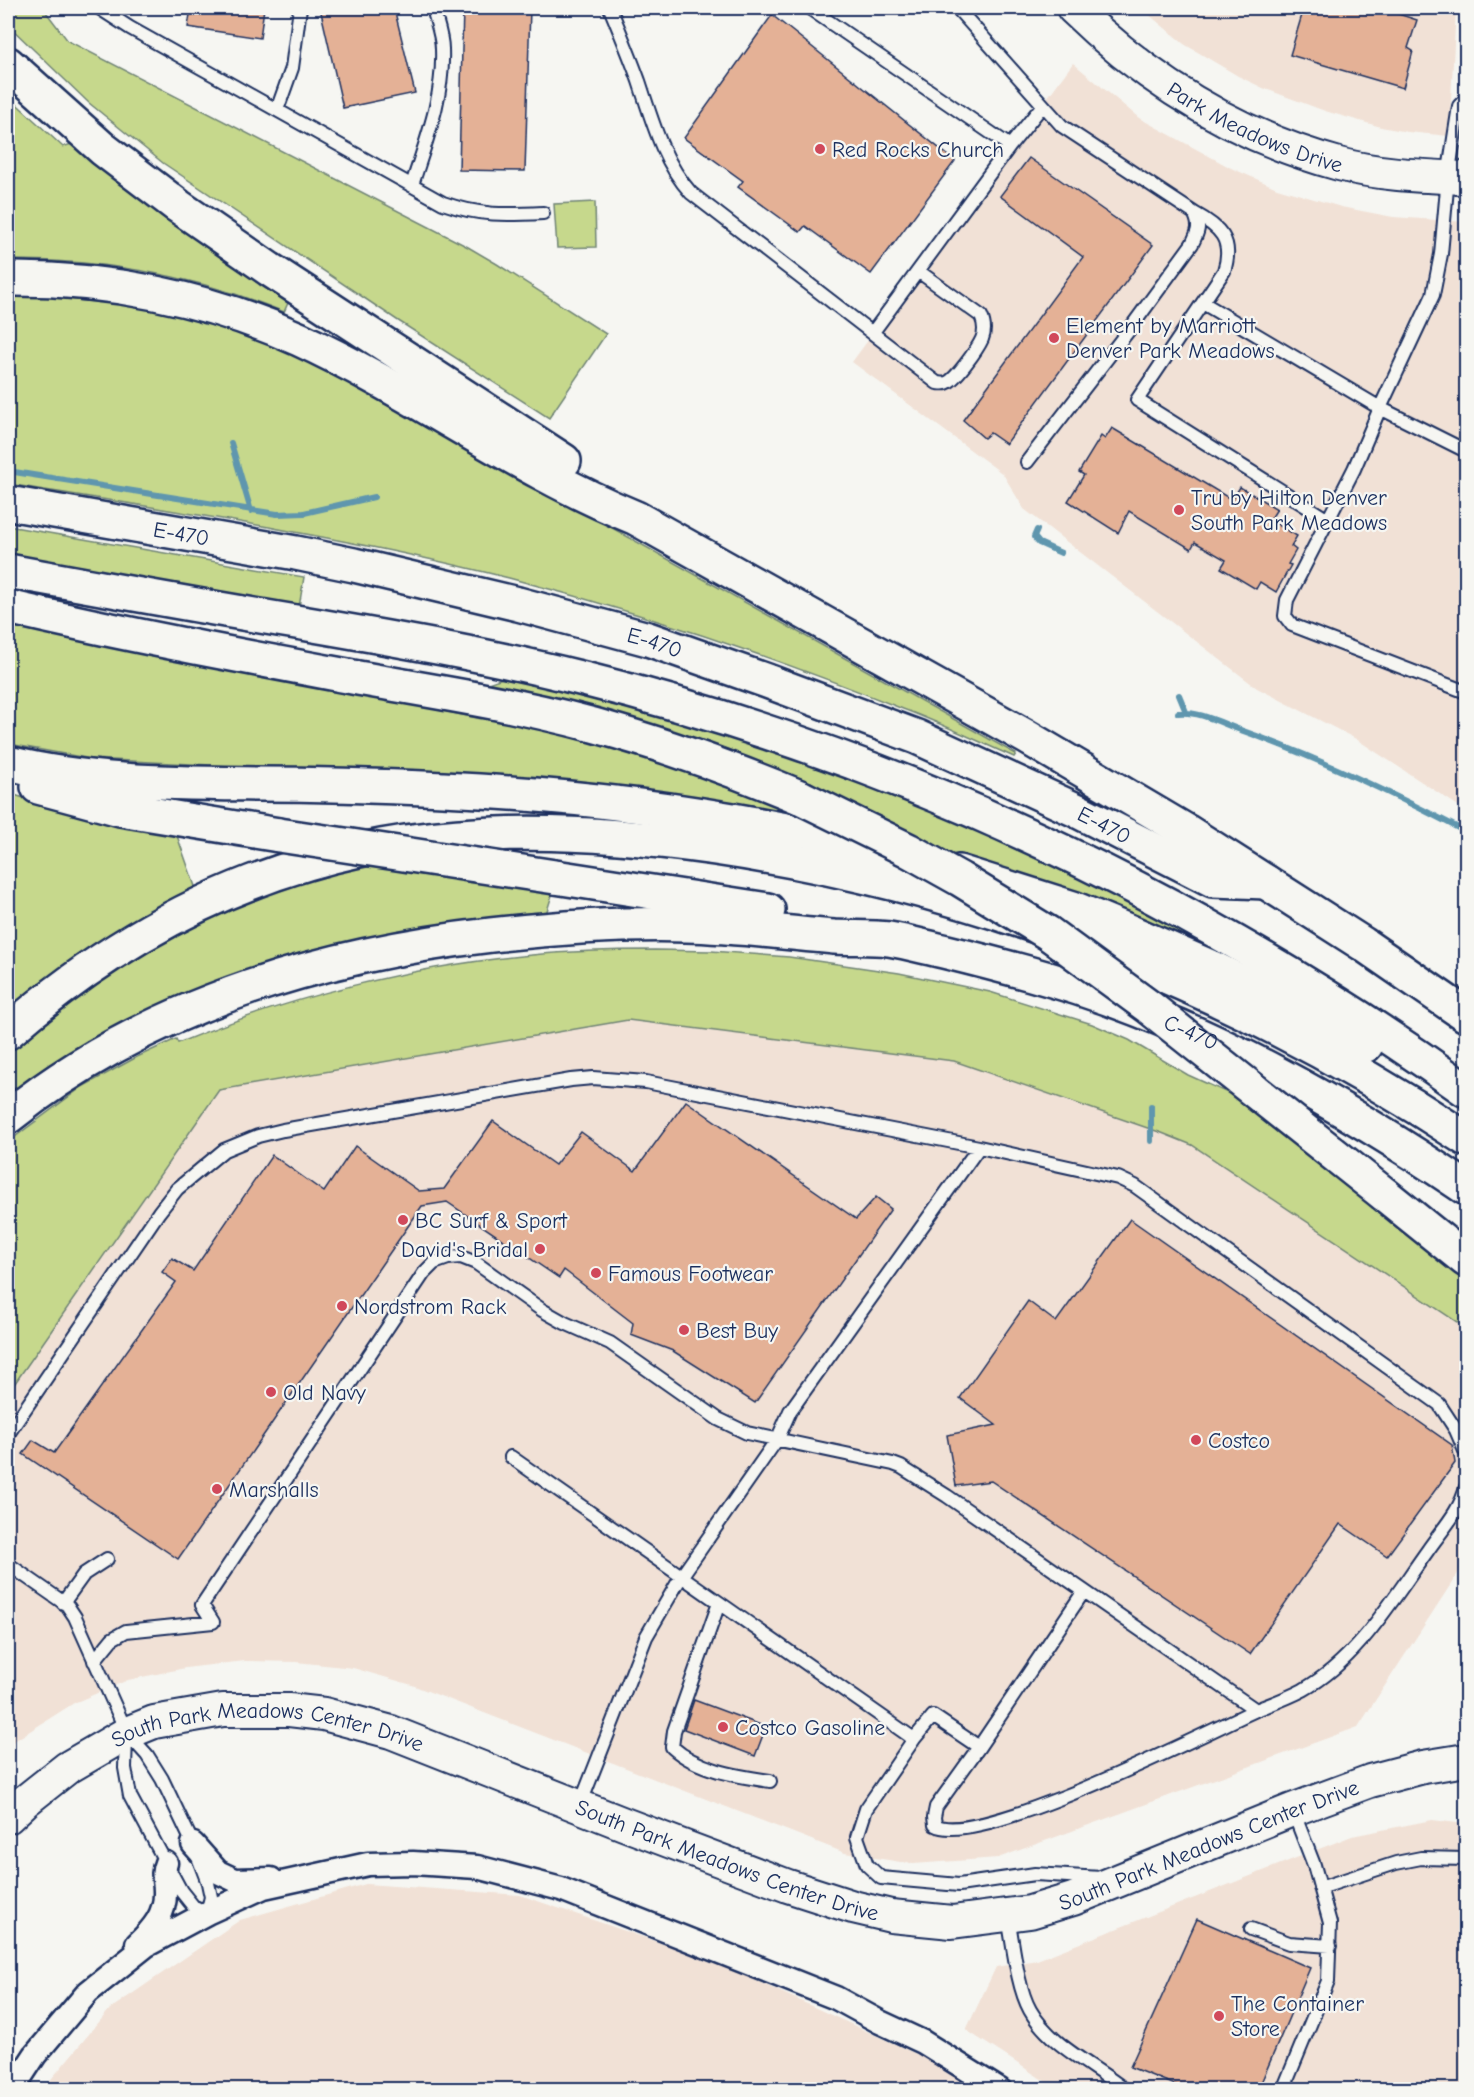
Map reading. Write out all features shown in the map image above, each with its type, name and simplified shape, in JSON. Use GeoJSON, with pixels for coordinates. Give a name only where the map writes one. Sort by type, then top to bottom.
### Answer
{"type":"FeatureCollection","features":[{"type":"Feature","properties":{"kind":"highway"},"geometry":{"type":"LineString","coordinates":[[8,64],[110,154],[178,206],[276,273],[605,488],[636,518]]}},
{"type":"Feature","properties":{"kind":"highway"},"geometry":{"type":"LineString","coordinates":[[8,279],[78,281],[136,289],[197,303],[263,324],[335,357],[592,500],[636,518],[1025,736],[1268,882],[1467,1015]]}},
{"type":"Feature","properties":{"kind":"highway","name":"E-470"},"geometry":{"type":"LineString","coordinates":[[8,503],[343,563],[518,604],[648,639],[917,737],[1076,810],[1214,880],[1268,882]]}},
{"type":"Feature","properties":{"kind":"highway"},"geometry":{"type":"LineString","coordinates":[[8,571],[512,662],[686,706],[814,747],[970,807],[1147,892],[1285,970],[1467,1090]]}},
{"type":"Feature","properties":{"kind":"highway"},"geometry":{"type":"LineString","coordinates":[[8,607],[169,642],[559,717],[668,747],[769,784],[908,850],[960,879],[1072,950],[1149,1007],[1467,1260]]}},
{"type":"Feature","properties":{"kind":"highway"},"geometry":{"type":"LineString","coordinates":[[8,764],[56,773],[131,781],[442,789],[555,796],[678,810],[751,822],[845,842],[909,858],[1027,893],[1137,934],[1215,969],[1330,1026],[1403,1067],[1467,1108]]}},
{"type":"Feature","properties":{"kind":"highway"},"geometry":{"type":"LineString","coordinates":[[8,778],[120,809],[850,923],[888,939]]}},
{"type":"Feature","properties":{"kind":"highway"},"geometry":{"type":"LineString","coordinates":[[8,1032],[73,979],[143,935],[216,897],[272,874],[345,854],[445,836],[524,832],[610,836],[748,853],[830,868],[923,890],[1013,917],[1139,964],[1233,1006],[1346,1065],[1467,1139]]}},
{"type":"Feature","properties":{"kind":"highway"},"geometry":{"type":"LineString","coordinates":[[8,1118],[66,1075],[95,1057],[147,1028],[188,1010],[273,979],[390,951],[456,939],[535,930],[637,925],[733,927],[835,937],[888,939]]}},
{"type":"Feature","properties":{"kind":"highway","name":"C-470"},"geometry":{"type":"LineString","coordinates":[[888,939],[1035,975],[1120,1003],[1200,1035],[1291,1080],[1401,1144],[1467,1188]]}},
{"type":"Feature","properties":{"kind":"main road","name":"Park Meadows Drive"},"geometry":{"type":"LineString","coordinates":[[1073,8],[1138,66],[1172,89],[1206,110],[1279,145],[1341,164],[1410,175],[1457,178]]}},
{"type":"Feature","properties":{"kind":"main road","name":"South Park Meadows Center Drive"},"geometry":{"type":"LineString","coordinates":[[8,1817],[51,1780],[127,1733],[154,1722],[222,1710],[289,1710],[324,1714],[391,1732],[788,1886],[853,1907],[891,1917],[952,1922],[1030,1912],[1073,1899],[1292,1810],[1370,1781],[1423,1767],[1467,1760]]}},
{"type":"Feature","properties":{"kind":"street"},"geometry":{"type":"LineString","coordinates":[[193,1844],[218,1872],[236,1880],[264,1878],[288,1881]]}},
{"type":"Feature","properties":{"kind":"street"},"geometry":{"type":"LineString","coordinates":[[128,1960],[133,1947],[155,1926],[164,1907],[165,1890],[162,1872],[166,1863]]}},
{"type":"Feature","properties":{"kind":"street"},"geometry":{"type":"LineString","coordinates":[[12,2090],[35,2055],[88,1992],[147,1945],[207,1913],[264,1887],[368,1864],[413,1863],[477,1867],[561,1889],[836,1998],[923,2042],[1000,2090]]}},
{"type":"Feature","properties":{"kind":"lane"},"geometry":{"type":"LineString","coordinates":[[99,8],[130,28],[443,202],[468,212],[501,215],[543,213]]}},
{"type":"Feature","properties":{"kind":"lane"},"geometry":{"type":"LineString","coordinates":[[277,110],[292,68],[300,8]]}},
{"type":"Feature","properties":{"kind":"lane"},"geometry":{"type":"LineString","coordinates":[[412,185],[435,112],[440,78],[442,47],[433,8]]}},
{"type":"Feature","properties":{"kind":"lane"},"geometry":{"type":"LineString","coordinates":[[610,8],[629,52],[660,142],[677,178],[690,193],[937,383],[945,384],[952,380],[962,368],[982,339],[983,322],[981,316],[918,271]]}},
{"type":"Feature","properties":{"kind":"lane"},"geometry":{"type":"LineString","coordinates":[[809,8],[1010,146]]}},
{"type":"Feature","properties":{"kind":"lane"},"geometry":{"type":"LineString","coordinates":[[957,8],[1062,126],[1194,213],[1210,221],[1220,231],[1226,244],[1228,258],[1224,271],[1137,400],[1328,520]]}},
{"type":"Feature","properties":{"kind":"lane"},"geometry":{"type":"LineString","coordinates":[[1467,99],[1459,106],[1457,178],[1433,295],[1354,468],[1287,600],[1285,616],[1292,625],[1467,692]]}},
{"type":"Feature","properties":{"kind":"lane"},"geometry":{"type":"LineString","coordinates":[[873,332],[1010,146],[1043,105]]}},
{"type":"Feature","properties":{"kind":"lane"},"geometry":{"type":"LineString","coordinates":[[1026,462],[1132,326],[1192,244],[1198,232],[1199,223],[1194,213]]}},
{"type":"Feature","properties":{"kind":"lane"},"geometry":{"type":"LineString","coordinates":[[1203,303],[1380,408],[1467,451]]}},
{"type":"Feature","properties":{"kind":"lane"},"geometry":{"type":"LineString","coordinates":[[8,1434],[159,1212],[177,1189],[224,1150],[258,1136],[284,1130],[593,1078],[646,1082],[1119,1178],[1135,1186],[1439,1404],[1456,1430],[1467,1453]]}},
{"type":"Feature","properties":{"kind":"lane"},"geometry":{"type":"LineString","coordinates":[[579,1806],[646,1637],[681,1577],[778,1438],[790,1411],[979,1148]]}},
{"type":"Feature","properties":{"kind":"lane"},"geometry":{"type":"LineString","coordinates":[[94,1661],[112,1639],[126,1631],[213,1622],[202,1605],[424,1273],[434,1263],[448,1258],[461,1257],[476,1263],[542,1310],[610,1343],[717,1419],[747,1433],[778,1438],[901,1467],[947,1496],[1256,1710]]}},
{"type":"Feature","properties":{"kind":"lane"},"geometry":{"type":"LineString","coordinates":[[511,1457],[914,1739]]}},
{"type":"Feature","properties":{"kind":"lane"},"geometry":{"type":"LineString","coordinates":[[1084,1591],[936,1807],[935,1825],[941,1829],[963,1828],[1005,1819],[1075,1794],[1302,1690],[1351,1651],[1376,1623],[1445,1526],[1467,1487]]}},
{"type":"Feature","properties":{"kind":"lane"},"geometry":{"type":"LineString","coordinates":[[63,1603],[84,1574],[107,1559]]}},
{"type":"Feature","properties":{"kind":"lane"},"geometry":{"type":"LineString","coordinates":[[8,1564],[63,1603],[75,1617],[127,1733],[147,1755],[162,1779],[193,1844],[211,1897],[207,1913],[193,1906],[181,1891],[130,1796],[125,1768],[127,1733]]}},
{"type":"Feature","properties":{"kind":"lane"},"geometry":{"type":"LineString","coordinates":[[719,1604],[674,1731],[672,1747],[682,1757],[733,1775],[770,1781]]}},
{"type":"Feature","properties":{"kind":"lane"},"geometry":{"type":"LineString","coordinates":[[979,1747],[933,1716],[914,1739],[866,1809],[857,1837],[867,1865],[881,1878],[959,1886],[1035,1874],[1123,1879]]}},
{"type":"Feature","properties":{"kind":"lane"},"geometry":{"type":"LineString","coordinates":[[1284,2090],[1328,1982],[1330,1946],[1330,1923],[1314,1865],[1292,1810]]}},
{"type":"Feature","properties":{"kind":"lane"},"geometry":{"type":"LineString","coordinates":[[1320,1888],[1396,1863],[1421,1858],[1467,1859]]}},
{"type":"Feature","properties":{"kind":"lane"},"geometry":{"type":"LineString","coordinates":[[1008,1915],[1023,1992],[1030,2010],[1041,2026],[1058,2042],[1125,2090]]}},
{"type":"Feature","properties":{"kind":"lane"},"geometry":{"type":"LineString","coordinates":[[1251,1929],[1289,1943],[1330,1946]]}},
{"type":"Feature","properties":{"kind":"shaded area"},"geometry":{"type":"Polygon","coordinates":[[[1141,8],[1456,8],[1449,136],[1381,127],[1325,111],[1263,88],[1184,44],[1141,8]]]}},
{"type":"Feature","properties":{"kind":"shaded area"},"geometry":{"type":"Polygon","coordinates":[[[1073,63],[1139,118],[1231,168],[1277,188],[1341,207],[1393,217],[1466,222],[1466,811],[1356,739],[1257,688],[1024,509],[1003,474],[852,362],[1073,63]]]}},
{"type":"Feature","properties":{"kind":"shaded area"},"geometry":{"type":"Polygon","coordinates":[[[628,1020],[954,1061],[1162,1133],[1192,1145],[1466,1328],[1466,1561],[1358,1727],[998,1858],[913,1864],[845,1853],[412,1685],[353,1668],[296,1662],[245,1661],[185,1668],[128,1680],[74,1703],[8,1745],[8,1393],[219,1090],[628,1020]]]}},
{"type":"Feature","properties":{"kind":"shaded area"},"geometry":{"type":"Polygon","coordinates":[[[1432,1820],[1466,1824],[1466,2089],[1057,2089],[966,2030],[996,1967],[1037,1960],[1352,1836],[1432,1820]]]}},
{"type":"Feature","properties":{"kind":"shaded area"},"geometry":{"type":"Polygon","coordinates":[[[366,1884],[520,1895],[713,1961],[934,2062],[979,2090],[42,2090],[110,2009],[240,1920],[366,1884]]]}},
{"type":"Feature","properties":{"kind":"green space"},"geometry":{"type":"Polygon","coordinates":[[[8,8],[43,8],[68,41],[468,247],[606,334],[549,418],[397,320],[163,163],[89,103],[8,25],[8,8]]]}},
{"type":"Feature","properties":{"kind":"green space"},"geometry":{"type":"Polygon","coordinates":[[[8,96],[63,147],[77,142],[291,296],[284,312],[251,299],[183,279],[149,272],[79,263],[8,260],[8,96]]]}},
{"type":"Feature","properties":{"kind":"green space"},"geometry":{"type":"Polygon","coordinates":[[[595,202],[596,247],[557,248],[554,204],[595,202]]]}},
{"type":"Feature","properties":{"kind":"green space"},"geometry":{"type":"Polygon","coordinates":[[[8,293],[136,305],[189,316],[233,330],[319,364],[1016,754],[1014,757],[917,714],[757,654],[659,621],[509,578],[322,537],[8,484],[8,293]]]}},
{"type":"Feature","properties":{"kind":"green space"},"geometry":{"type":"Polygon","coordinates":[[[8,526],[304,577],[299,607],[8,557],[8,526]]]}},
{"type":"Feature","properties":{"kind":"green space"},"geometry":{"type":"Polygon","coordinates":[[[8,621],[481,719],[483,713],[531,723],[669,762],[830,825],[310,773],[231,766],[92,759],[9,744],[8,621]]]}},
{"type":"Feature","properties":{"kind":"green space"},"geometry":{"type":"Polygon","coordinates":[[[505,677],[697,726],[774,750],[973,825],[1193,934],[1187,943],[486,689],[488,683],[505,677]]]}},
{"type":"Feature","properties":{"kind":"green space"},"geometry":{"type":"Polygon","coordinates":[[[8,793],[46,805],[176,833],[197,892],[8,1017],[8,793]]]}},
{"type":"Feature","properties":{"kind":"green space"},"geometry":{"type":"Polygon","coordinates":[[[488,855],[559,866],[549,893],[552,895],[546,914],[431,926],[349,943],[106,1032],[58,1062],[8,1098],[8,1050],[34,1025],[162,937],[298,880],[385,860],[488,855]]]}},
{"type":"Feature","properties":{"kind":"green space"},"geometry":{"type":"Polygon","coordinates":[[[655,950],[711,951],[789,957],[899,973],[990,992],[1092,1024],[1129,1040],[1188,1075],[1250,1103],[1466,1277],[1466,1328],[1192,1145],[1162,1133],[954,1061],[628,1020],[219,1090],[8,1393],[8,1142],[82,1087],[176,1039],[178,1043],[307,998],[397,975],[532,955],[655,950]]]}},
{"type":"Feature","properties":{"kind":"building"},"geometry":{"type":"Polygon","coordinates":[[[191,8],[264,8],[260,38],[188,27],[191,8]]]}},
{"type":"Feature","properties":{"kind":"building"},"geometry":{"type":"Polygon","coordinates":[[[320,8],[394,8],[415,93],[343,108],[320,8]]]}},
{"type":"Feature","properties":{"kind":"building"},"geometry":{"type":"Polygon","coordinates":[[[463,8],[530,8],[525,171],[459,170],[463,8]]]}},
{"type":"Feature","properties":{"kind":"building"},"geometry":{"type":"Polygon","coordinates":[[[1304,8],[1380,8],[1417,20],[1408,48],[1413,51],[1403,88],[1290,55],[1304,8]]]}},
{"type":"Feature","properties":{"kind":"building","name":"Red Rocks Church"},"geometry":{"type":"Polygon","coordinates":[[[772,15],[955,161],[871,274],[805,226],[800,232],[738,187],[743,181],[684,138],[772,15]]]}},
{"type":"Feature","properties":{"kind":"building","name":"Element by Marriott Denver Park Meadows"},"geometry":{"type":"Polygon","coordinates":[[[1029,158],[1153,245],[1006,444],[990,433],[984,438],[963,420],[1083,257],[1000,196],[1029,158]]]}},
{"type":"Feature","properties":{"kind":"building","name":"Tru by Hilton Denver South Park Meadows"},"geometry":{"type":"Polygon","coordinates":[[[1112,428],[1232,500],[1240,487],[1277,509],[1270,520],[1297,536],[1291,546],[1296,550],[1288,564],[1291,565],[1276,592],[1260,582],[1256,589],[1221,568],[1226,560],[1195,542],[1191,549],[1129,511],[1118,533],[1068,501],[1084,475],[1079,472],[1101,436],[1105,439],[1112,428]]]}},
{"type":"Feature","properties":{"kind":"building"},"geometry":{"type":"Polygon","coordinates":[[[686,1101],[856,1219],[876,1197],[891,1209],[755,1403],[673,1351],[631,1335],[633,1323],[564,1270],[559,1278],[447,1202],[422,1206],[178,1559],[23,1454],[33,1440],[54,1453],[176,1282],[162,1272],[172,1258],[193,1271],[272,1155],[324,1192],[355,1146],[419,1191],[444,1189],[493,1121],[555,1165],[581,1132],[635,1171],[686,1101]]]}},
{"type":"Feature","properties":{"kind":"building","name":"Costco"},"geometry":{"type":"Polygon","coordinates":[[[1130,1219],[1452,1445],[1455,1463],[1387,1556],[1340,1524],[1250,1654],[991,1481],[956,1486],[947,1435],[996,1425],[960,1398],[1028,1301],[1056,1322],[1130,1219]]]}},
{"type":"Feature","properties":{"kind":"building"},"geometry":{"type":"Polygon","coordinates":[[[694,1700],[766,1727],[755,1756],[684,1729],[694,1700]]]}},
{"type":"Feature","properties":{"kind":"building"},"geometry":{"type":"Polygon","coordinates":[[[1197,1919],[1310,1968],[1258,2090],[1188,2090],[1130,2067],[1197,1919]]]}},
{"type":"Feature","properties":{"kind":"waterway"},"geometry":{"type":"LineString","coordinates":[[231,443],[251,511]]}},
{"type":"Feature","properties":{"kind":"waterway"},"geometry":{"type":"LineString","coordinates":[[8,471],[277,514],[304,513],[374,497]]}},
{"type":"Feature","properties":{"kind":"waterway"},"geometry":{"type":"LineString","coordinates":[[1037,530],[1034,537],[1039,543],[1061,553]]}},
{"type":"Feature","properties":{"kind":"waterway"},"geometry":{"type":"LineString","coordinates":[[1179,695],[1186,712]]}},
{"type":"Feature","properties":{"kind":"waterway"},"geometry":{"type":"LineString","coordinates":[[1178,713],[1207,717],[1324,763],[1466,832]]}},
{"type":"Feature","properties":{"kind":"waterway"},"geometry":{"type":"LineString","coordinates":[[1151,1106],[1151,1141]]}},
{"type":"Feature","properties":{"kind":"place","name":"Red Rocks Church"},"geometry":{"type":"Point","coordinates":[820,149]}},
{"type":"Feature","properties":{"kind":"place","name":"Element by Marriott Denver Park Meadows"},"geometry":{"type":"Point","coordinates":[1054,338]}},
{"type":"Feature","properties":{"kind":"place","name":"Tru by Hilton Denver South Park Meadows"},"geometry":{"type":"Point","coordinates":[1179,510]}},
{"type":"Feature","properties":{"kind":"place","name":"BC Surf & Sport"},"geometry":{"type":"Point","coordinates":[403,1220]}},
{"type":"Feature","properties":{"kind":"place","name":"David's Bridal"},"geometry":{"type":"Point","coordinates":[540,1249]}},
{"type":"Feature","properties":{"kind":"place","name":"Famous Footwear"},"geometry":{"type":"Point","coordinates":[596,1273]}},
{"type":"Feature","properties":{"kind":"place","name":"Nordstrom Rack"},"geometry":{"type":"Point","coordinates":[342,1306]}},
{"type":"Feature","properties":{"kind":"place","name":"Best Buy"},"geometry":{"type":"Point","coordinates":[684,1330]}},
{"type":"Feature","properties":{"kind":"place","name":"Old Navy"},"geometry":{"type":"Point","coordinates":[271,1392]}},
{"type":"Feature","properties":{"kind":"place","name":"Costco"},"geometry":{"type":"Point","coordinates":[1196,1440]}},
{"type":"Feature","properties":{"kind":"place","name":"Marshalls"},"geometry":{"type":"Point","coordinates":[217,1489]}},
{"type":"Feature","properties":{"kind":"place","name":"Costco Gasoline"},"geometry":{"type":"Point","coordinates":[723,1727]}},
{"type":"Feature","properties":{"kind":"place","name":"The Container Store"},"geometry":{"type":"Point","coordinates":[1219,2016]}}]}
